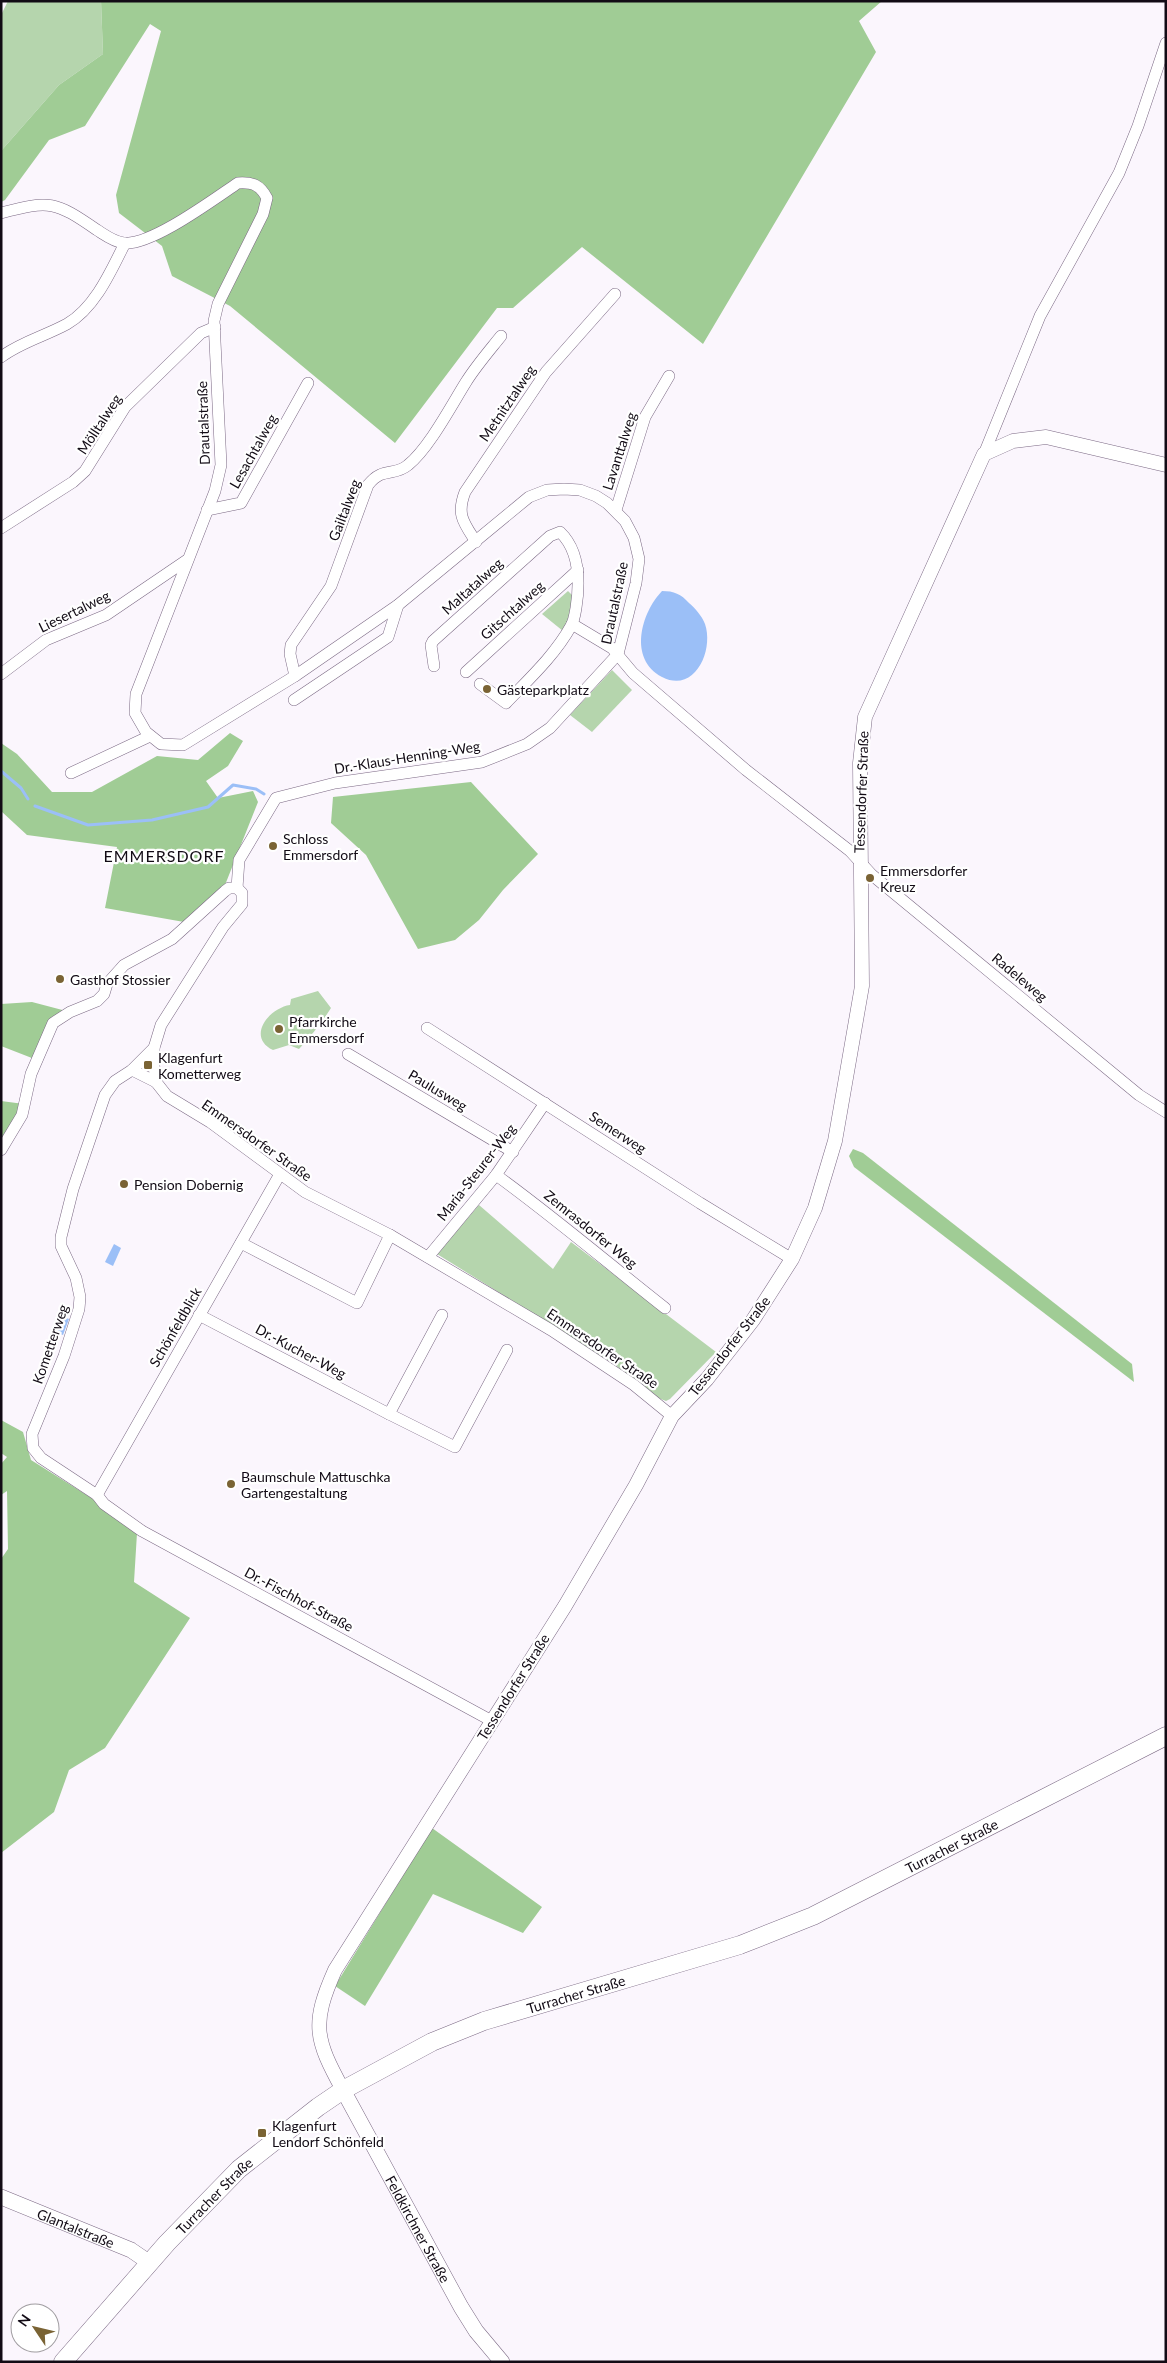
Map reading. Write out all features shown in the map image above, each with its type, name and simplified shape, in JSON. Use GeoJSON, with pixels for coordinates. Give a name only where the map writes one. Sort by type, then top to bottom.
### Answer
{"type":"FeatureCollection","features":[{"type":"Feature","properties":{"kind":"main road","name":"Turracher Straße"},"geometry":{"type":"LineString","coordinates":[[63,2362],[150,2263],[238,2169],[343,2090],[432,2042],[484,2021],[740,1945],[813,1916],[1166,1736]]}},
{"type":"Feature","properties":{"kind":"main road","name":"Feldkirchner Straße"},"geometry":{"type":"LineString","coordinates":[[343,2090],[461,2307],[476,2330],[502,2362]]}},
{"type":"Feature","properties":{"kind":"main road","name":"Glantalstraße"},"geometry":{"type":"LineString","coordinates":[[1,2197],[130,2250],[150,2263]]}},
{"type":"Feature","properties":{"kind":"street"},"geometry":{"type":"LineString","coordinates":[[984,454],[1040,316],[1119,173],[1138,126],[1166,43]]}},
{"type":"Feature","properties":{"kind":"street","name":"Drautalstraße"},"geometry":{"type":"LineString","coordinates":[[125,243],[152,236],[238,184],[251,182],[262,188],[267,198],[263,214],[218,304],[215,327],[221,465],[215,491],[136,694],[134,713],[150,736],[161,744],[183,745],[295,676],[398,605],[529,497],[546,490],[580,490],[596,496],[616,510],[634,538],[639,558],[636,583],[618,654],[633,673],[746,770],[859,859]]}},
{"type":"Feature","properties":{"kind":"street"},"geometry":{"type":"LineString","coordinates":[[1,213],[36,204],[62,208],[110,239],[125,243],[114,265],[84,311],[69,323],[20,345],[1,357]]}},
{"type":"Feature","properties":{"kind":"street","name":"Metnitztalweg"},"geometry":{"type":"LineString","coordinates":[[476,542],[460,512],[465,492],[546,372],[615,294]]}},
{"type":"Feature","properties":{"kind":"street","name":"Mölltalweg"},"geometry":{"type":"LineString","coordinates":[[1,528],[73,482],[85,471],[125,407],[201,333],[215,327]]}},
{"type":"Feature","properties":{"kind":"street","name":"Gailtalweg"},"geometry":{"type":"LineString","coordinates":[[295,676],[290,654],[291,644],[331,586],[368,484],[375,476],[383,472],[400,470],[409,465],[434,433],[467,380],[501,336]]}},
{"type":"Feature","properties":{"kind":"street","name":"Lavanttalweg"},"geometry":{"type":"LineString","coordinates":[[616,510],[645,417],[668,376]]}},
{"type":"Feature","properties":{"kind":"street","name":"Lesachtalweg"},"geometry":{"type":"LineString","coordinates":[[207,510],[241,503],[308,383]]}},
{"type":"Feature","properties":{"kind":"street"},"geometry":{"type":"LineString","coordinates":[[984,454],[1013,441],[1046,437],[1166,465]]}},
{"type":"Feature","properties":{"kind":"street","name":"Tessendorfer Straße"},"geometry":{"type":"LineString","coordinates":[[343,2090],[326,2060],[320,2038],[320,2014],[324,1995],[335,1970],[492,1721],[636,1485],[672,1416],[707,1379],[753,1320],[792,1259],[815,1208],[835,1141],[862,986],[863,939],[859,859],[860,756],[865,717],[984,454]]}},
{"type":"Feature","properties":{"kind":"street","name":"Maltatalweg"},"geometry":{"type":"LineString","coordinates":[[434,666],[431,645],[433,640],[550,536],[560,532],[569,540],[578,570]]}},
{"type":"Feature","properties":{"kind":"street","name":"Liesertalweg"},"geometry":{"type":"LineString","coordinates":[[1,674],[46,640],[106,615],[187,560]]}},
{"type":"Feature","properties":{"kind":"street"},"geometry":{"type":"LineString","coordinates":[[480,684],[506,702],[536,671],[572,624],[578,594],[578,570]]}},
{"type":"Feature","properties":{"kind":"street","name":"Gitschtalweg"},"geometry":{"type":"LineString","coordinates":[[466,672],[578,570]]}},
{"type":"Feature","properties":{"kind":"street"},"geometry":{"type":"LineString","coordinates":[[294,700],[388,637],[398,605]]}},
{"type":"Feature","properties":{"kind":"street"},"geometry":{"type":"LineString","coordinates":[[572,624],[612,648],[618,654]]}},
{"type":"Feature","properties":{"kind":"street","name":"Dr.-Klaus-Henning-Weg"},"geometry":{"type":"LineString","coordinates":[[237,888],[238,860],[276,798],[335,783],[482,762],[518,747],[550,728],[618,654]]}},
{"type":"Feature","properties":{"kind":"street"},"geometry":{"type":"LineString","coordinates":[[71,773],[150,736]]}},
{"type":"Feature","properties":{"kind":"street","name":"Radeleweg"},"geometry":{"type":"LineString","coordinates":[[859,859],[872,875],[1139,1095],[1166,1112]]}},
{"type":"Feature","properties":{"kind":"street"},"geometry":{"type":"LineString","coordinates":[[1,1150],[22,1115],[31,1074],[53,1023],[70,1012],[97,1001],[104,994],[107,984],[124,965],[172,939],[225,891],[230,888],[237,888],[242,893],[242,904],[223,927],[168,1013],[154,1048],[156,1082],[132,1070]]}},
{"type":"Feature","properties":{"kind":"street","name":"Semerweg"},"geometry":{"type":"LineString","coordinates":[[428,1028],[700,1203],[792,1259]]}},
{"type":"Feature","properties":{"kind":"street","name":"Kometterweg"},"geometry":{"type":"LineString","coordinates":[[97,1495],[41,1458],[33,1448],[32,1434],[64,1356],[79,1309],[80,1297],[76,1278],[61,1246],[61,1236],[73,1189],[105,1095],[115,1081],[132,1070],[154,1048]]}},
{"type":"Feature","properties":{"kind":"street","name":"Paulusweg"},"geometry":{"type":"LineString","coordinates":[[348,1054],[513,1152]]}},
{"type":"Feature","properties":{"kind":"street","name":"Emmersdorfer Straße"},"geometry":{"type":"LineString","coordinates":[[156,1082],[172,1100],[210,1122],[305,1192],[390,1235],[552,1330],[626,1379],[672,1416]]}},
{"type":"Feature","properties":{"kind":"street","name":"Maria-Steurer-Weg"},"geometry":{"type":"LineString","coordinates":[[428,1257],[496,1175],[546,1103]]}},
{"type":"Feature","properties":{"kind":"street","name":"Schönfeldblick"},"geometry":{"type":"LineString","coordinates":[[97,1495],[105,1484],[280,1174]]}},
{"type":"Feature","properties":{"kind":"street","name":"Zemrasdorfer Weg"},"geometry":{"type":"LineString","coordinates":[[496,1175],[537,1204],[574,1236],[665,1308]]}},
{"type":"Feature","properties":{"kind":"street"},"geometry":{"type":"LineString","coordinates":[[241,1243],[357,1304],[390,1235]]}},
{"type":"Feature","properties":{"kind":"street","name":"Dr.-Kucher-Weg"},"geometry":{"type":"LineString","coordinates":[[199,1315],[455,1447],[507,1350]]}},
{"type":"Feature","properties":{"kind":"street"},"geometry":{"type":"LineString","coordinates":[[389,1414],[442,1315]]}},
{"type":"Feature","properties":{"kind":"street","name":"Dr.-Fischhof-Straße"},"geometry":{"type":"LineString","coordinates":[[97,1495],[104,1504],[142,1531],[492,1721]]}},
{"type":"Feature","properties":{"kind":"green space"},"geometry":{"type":"Polygon","coordinates":[[[8,1],[101,1],[103,54],[59,85],[1,151],[1,15],[8,1]]]}},
{"type":"Feature","properties":{"kind":"green space"},"geometry":{"type":"Polygon","coordinates":[[[101,1],[882,1],[859,21],[876,52],[703,344],[582,247],[513,308],[497,308],[395,443],[230,306],[172,276],[162,246],[119,213],[116,195],[161,31],[150,24],[85,126],[49,140],[5,200],[1,202],[1,151],[59,85],[103,54],[101,1]]]}},
{"type":"Feature","properties":{"kind":"green space"},"geometry":{"type":"Polygon","coordinates":[[[568,591],[573,596],[571,612],[563,631],[542,614],[568,591]]]}},
{"type":"Feature","properties":{"kind":"green space"},"geometry":{"type":"Polygon","coordinates":[[[612,670],[632,690],[592,732],[570,715],[612,670]]]}},
{"type":"Feature","properties":{"kind":"green space"},"geometry":{"type":"Polygon","coordinates":[[[230,733],[243,741],[228,766],[206,781],[218,798],[253,791],[258,802],[225,885],[184,922],[105,908],[117,847],[27,835],[1,811],[1,743],[17,754],[52,792],[92,792],[157,756],[198,760],[230,733]]]}},
{"type":"Feature","properties":{"kind":"green space"},"geometry":{"type":"Polygon","coordinates":[[[471,782],[538,854],[503,890],[479,920],[455,940],[418,949],[366,855],[331,823],[333,797],[471,782]]]}},
{"type":"Feature","properties":{"kind":"green space"},"geometry":{"type":"Polygon","coordinates":[[[318,991],[331,1008],[316,1030],[299,1049],[289,1045],[273,1050],[265,1044],[261,1038],[261,1031],[268,1017],[282,1007],[290,1005],[291,999],[318,991]]]}},
{"type":"Feature","properties":{"kind":"green space"},"geometry":{"type":"Polygon","coordinates":[[[32,1002],[70,1012],[62,1017],[37,1060],[1,1046],[1,1004],[32,1002]]]}},
{"type":"Feature","properties":{"kind":"green space"},"geometry":{"type":"Polygon","coordinates":[[[1,1101],[24,1104],[1,1149],[1,1101]]]}},
{"type":"Feature","properties":{"kind":"green space"},"geometry":{"type":"Polygon","coordinates":[[[853,1149],[863,1153],[1132,1364],[1134,1382],[854,1167],[849,1156],[853,1149]]]}},
{"type":"Feature","properties":{"kind":"green space"},"geometry":{"type":"Polygon","coordinates":[[[479,1205],[553,1269],[571,1242],[716,1352],[670,1399],[666,1401],[658,1398],[614,1364],[437,1254],[479,1205]]]}},
{"type":"Feature","properties":{"kind":"green space"},"geometry":{"type":"Polygon","coordinates":[[[1,1420],[23,1432],[31,1460],[93,1499],[137,1533],[134,1582],[190,1618],[105,1748],[69,1770],[54,1812],[1,1853],[1,1559],[8,1549],[7,1491],[1,1495],[1,1464],[7,1457],[1,1453],[1,1420]]]}},
{"type":"Feature","properties":{"kind":"green space"},"geometry":{"type":"Polygon","coordinates":[[[432,1828],[542,1907],[523,1933],[433,1894],[365,2006],[335,1986],[432,1828]]]}},
{"type":"Feature","properties":{"kind":"water"},"geometry":{"type":"Polygon","coordinates":[[[662,591],[674,592],[683,597],[694,607],[705,624],[707,646],[704,657],[699,667],[684,680],[674,681],[662,677],[651,669],[645,659],[642,648],[641,636],[648,611],[662,591]]]}},
{"type":"Feature","properties":{"kind":"water"},"geometry":{"type":"Polygon","coordinates":[[[114,1244],[121,1248],[113,1266],[105,1262],[114,1244]]]}},
{"type":"Feature","properties":{"kind":"water"},"geometry":{"type":"Polygon","coordinates":[[[63,1317],[69,1319],[63,1335],[57,1333],[63,1317]]]}},
{"type":"Feature","properties":{"kind":"waterway"},"geometry":{"type":"LineString","coordinates":[[1,771],[21,788],[28,799]]}},
{"type":"Feature","properties":{"kind":"waterway"},"geometry":{"type":"LineString","coordinates":[[35,806],[88,825],[152,820],[208,807],[233,785],[256,789],[264,794]]}},
{"type":"Feature","properties":{"kind":"place","name":"Gästeparkplatz"},"geometry":{"type":"Point","coordinates":[487,689]}},
{"type":"Feature","properties":{"kind":"place","name":"Schloss Emmersdorf"},"geometry":{"type":"Point","coordinates":[273,846]}},
{"type":"Feature","properties":{"kind":"place","name":"Emmersdorfer Kreuz"},"geometry":{"type":"Point","coordinates":[870,878]}},
{"type":"Feature","properties":{"kind":"place","name":"Gasthof Stossier"},"geometry":{"type":"Point","coordinates":[60,979]}},
{"type":"Feature","properties":{"kind":"place","name":"Pfarrkirche Emmersdorf"},"geometry":{"type":"Point","coordinates":[279,1029]}},
{"type":"Feature","properties":{"kind":"place","name":"Klagenfurt Kometterweg"},"geometry":{"type":"Point","coordinates":[148,1065]}},
{"type":"Feature","properties":{"kind":"place","name":"Pension Dobernig"},"geometry":{"type":"Point","coordinates":[124,1184]}},
{"type":"Feature","properties":{"kind":"place","name":"Baumschule Mattuschka Gartengestaltung"},"geometry":{"type":"Point","coordinates":[231,1484]}},
{"type":"Feature","properties":{"kind":"place","name":"Klagenfurt Lendorf Schönfeld"},"geometry":{"type":"Point","coordinates":[262,2133]}},
{"type":"Feature","properties":{"kind":"district","name":"EMMERSDORF"},"geometry":{"type":"Point","coordinates":[164,855]}}]}
